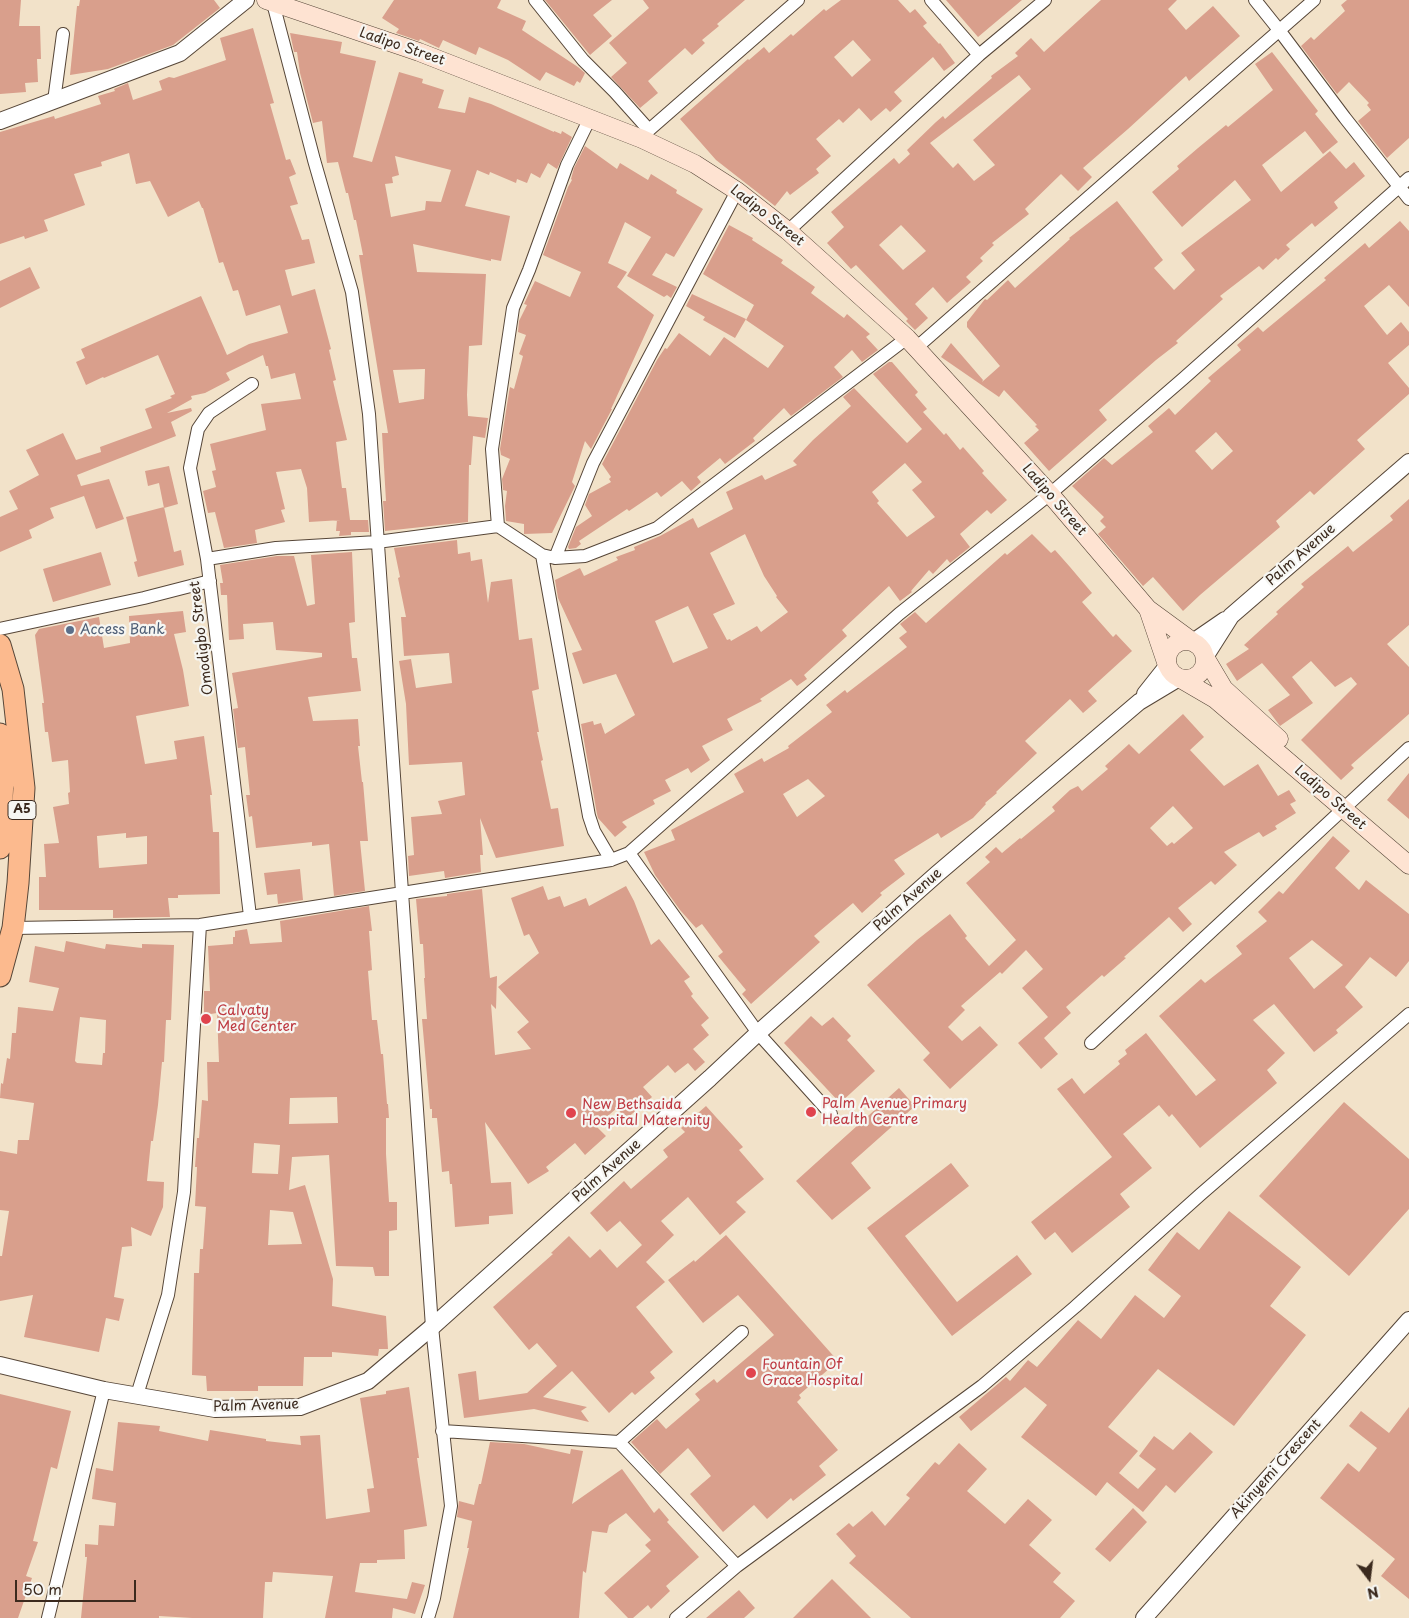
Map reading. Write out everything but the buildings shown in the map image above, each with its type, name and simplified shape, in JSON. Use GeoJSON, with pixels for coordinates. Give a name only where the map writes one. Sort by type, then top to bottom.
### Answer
{"type":"FeatureCollection","features":[{"type":"Feature","properties":{"kind":"highway","name":"A5"},"geometry":{"type":"LineString","coordinates":[[0,645],[13,689],[24,788],[13,928],[0,976]]}},
{"type":"Feature","properties":{"kind":"highway","name":"A5"},"geometry":{"type":"LineString","coordinates":[[0,734],[4,754],[0,848]]}},
{"type":"Feature","properties":{"kind":"main road","name":"Ladipo Street"},"geometry":{"type":"LineString","coordinates":[[270,2],[419,52],[590,118],[645,135],[696,164],[737,191],[788,231],[912,343],[1050,494],[1148,609],[1199,646],[1224,689],[1409,865]]}},
{"type":"Feature","properties":{"kind":"main road","name":"Ladipo Street"},"geometry":{"type":"LineString","coordinates":[[1148,609],[1173,672],[1215,699],[1346,806],[1409,852]]}},
{"type":"Feature","properties":{"kind":"main road"},"geometry":{"type":"LineString","coordinates":[[1193,642],[1181,642],[1171,648],[1167,659],[1173,672],[1190,679],[1200,673],[1205,663],[1205,657]]}},
{"type":"Feature","properties":{"kind":"street"},"geometry":{"type":"LineString","coordinates":[[0,121],[180,53],[246,0]]}},
{"type":"Feature","properties":{"kind":"street"},"geometry":{"type":"LineString","coordinates":[[535,0],[583,60],[615,92],[645,135],[798,0]]}},
{"type":"Feature","properties":{"kind":"street"},"geometry":{"type":"LineString","coordinates":[[931,0],[979,55]]}},
{"type":"Feature","properties":{"kind":"street"},"geometry":{"type":"LineString","coordinates":[[788,231],[979,55],[1045,0]]}},
{"type":"Feature","properties":{"kind":"street"},"geometry":{"type":"LineString","coordinates":[[1255,0],[1409,199]]}},
{"type":"Feature","properties":{"kind":"street"},"geometry":{"type":"LineString","coordinates":[[207,559],[276,548],[377,542],[498,526],[542,555],[556,558],[584,556],[657,528],[912,343],[1314,0]]}},
{"type":"Feature","properties":{"kind":"street"},"geometry":{"type":"LineString","coordinates":[[270,2],[352,292],[369,414],[432,1327],[451,1506],[434,1598],[428,1618]]}},
{"type":"Feature","properties":{"kind":"street"},"geometry":{"type":"LineString","coordinates":[[54,102],[63,34]]}},
{"type":"Feature","properties":{"kind":"street"},"geometry":{"type":"LineString","coordinates":[[498,526],[492,449],[513,308],[529,270],[567,164],[590,118]]}},
{"type":"Feature","properties":{"kind":"street"},"geometry":{"type":"LineString","coordinates":[[13,928],[200,924],[611,860],[629,853],[899,614],[1050,494],[1177,385],[1409,178]]}},
{"type":"Feature","properties":{"kind":"street"},"geometry":{"type":"LineString","coordinates":[[556,558],[593,463],[737,191]]}},
{"type":"Feature","properties":{"kind":"street","name":"Omodigbo Street"},"geometry":{"type":"LineString","coordinates":[[250,916],[210,581],[190,468],[198,429],[209,413],[252,384]]}},
{"type":"Feature","properties":{"kind":"street","name":"Palm Avenue"},"geometry":{"type":"LineString","coordinates":[[1205,657],[1231,616],[1409,462]]}},
{"type":"Feature","properties":{"kind":"street"},"geometry":{"type":"LineString","coordinates":[[542,555],[589,816],[594,831],[611,860]]}},
{"type":"Feature","properties":{"kind":"street"},"geometry":{"type":"LineString","coordinates":[[0,629],[144,598],[210,581]]}},
{"type":"Feature","properties":{"kind":"street"},"geometry":{"type":"LineString","coordinates":[[1193,642],[1231,616]]}},
{"type":"Feature","properties":{"kind":"street","name":"Palm Avenue"},"geometry":{"type":"LineString","coordinates":[[0,1365],[104,1390],[215,1409],[300,1407],[368,1382],[432,1327],[703,1085],[758,1032],[937,874],[1173,672]]}},
{"type":"Feature","properties":{"kind":"street"},"geometry":{"type":"LineString","coordinates":[[1091,1043],[1409,748]]}},
{"type":"Feature","properties":{"kind":"street"},"geometry":{"type":"LineString","coordinates":[[629,853],[758,1032],[831,1114]]}},
{"type":"Feature","properties":{"kind":"street"},"geometry":{"type":"LineString","coordinates":[[137,1395],[168,1295],[184,1192],[200,924]]}},
{"type":"Feature","properties":{"kind":"street"},"geometry":{"type":"LineString","coordinates":[[676,1618],[737,1566],[982,1386],[1075,1307],[1201,1194],[1409,1014]]}},
{"type":"Feature","properties":{"kind":"street","name":"Akinyemi Crescent"},"geometry":{"type":"LineString","coordinates":[[1144,1618],[1409,1320]]}},
{"type":"Feature","properties":{"kind":"street"},"geometry":{"type":"LineString","coordinates":[[619,1442],[742,1332]]}},
{"type":"Feature","properties":{"kind":"street"},"geometry":{"type":"LineString","coordinates":[[48,1618],[104,1390]]}},
{"type":"Feature","properties":{"kind":"street"},"geometry":{"type":"LineString","coordinates":[[442,1430],[619,1442],[737,1566]]}},
{"type":"Feature","properties":{"kind":"place","name":"Access Bank"},"geometry":{"type":"Point","coordinates":[70,630]}},
{"type":"Feature","properties":{"kind":"place","name":"Calvaty Med Center"},"geometry":{"type":"Point","coordinates":[206,1019]}},
{"type":"Feature","properties":{"kind":"place","name":"Palm Avenue Primary Health Centre"},"geometry":{"type":"Point","coordinates":[811,1112]}},
{"type":"Feature","properties":{"kind":"place","name":"New Bethsaida Hospital Maternity"},"geometry":{"type":"Point","coordinates":[571,1113]}},
{"type":"Feature","properties":{"kind":"place","name":"Fountain Of Grace Hospital"},"geometry":{"type":"Point","coordinates":[751,1373]}}]}
